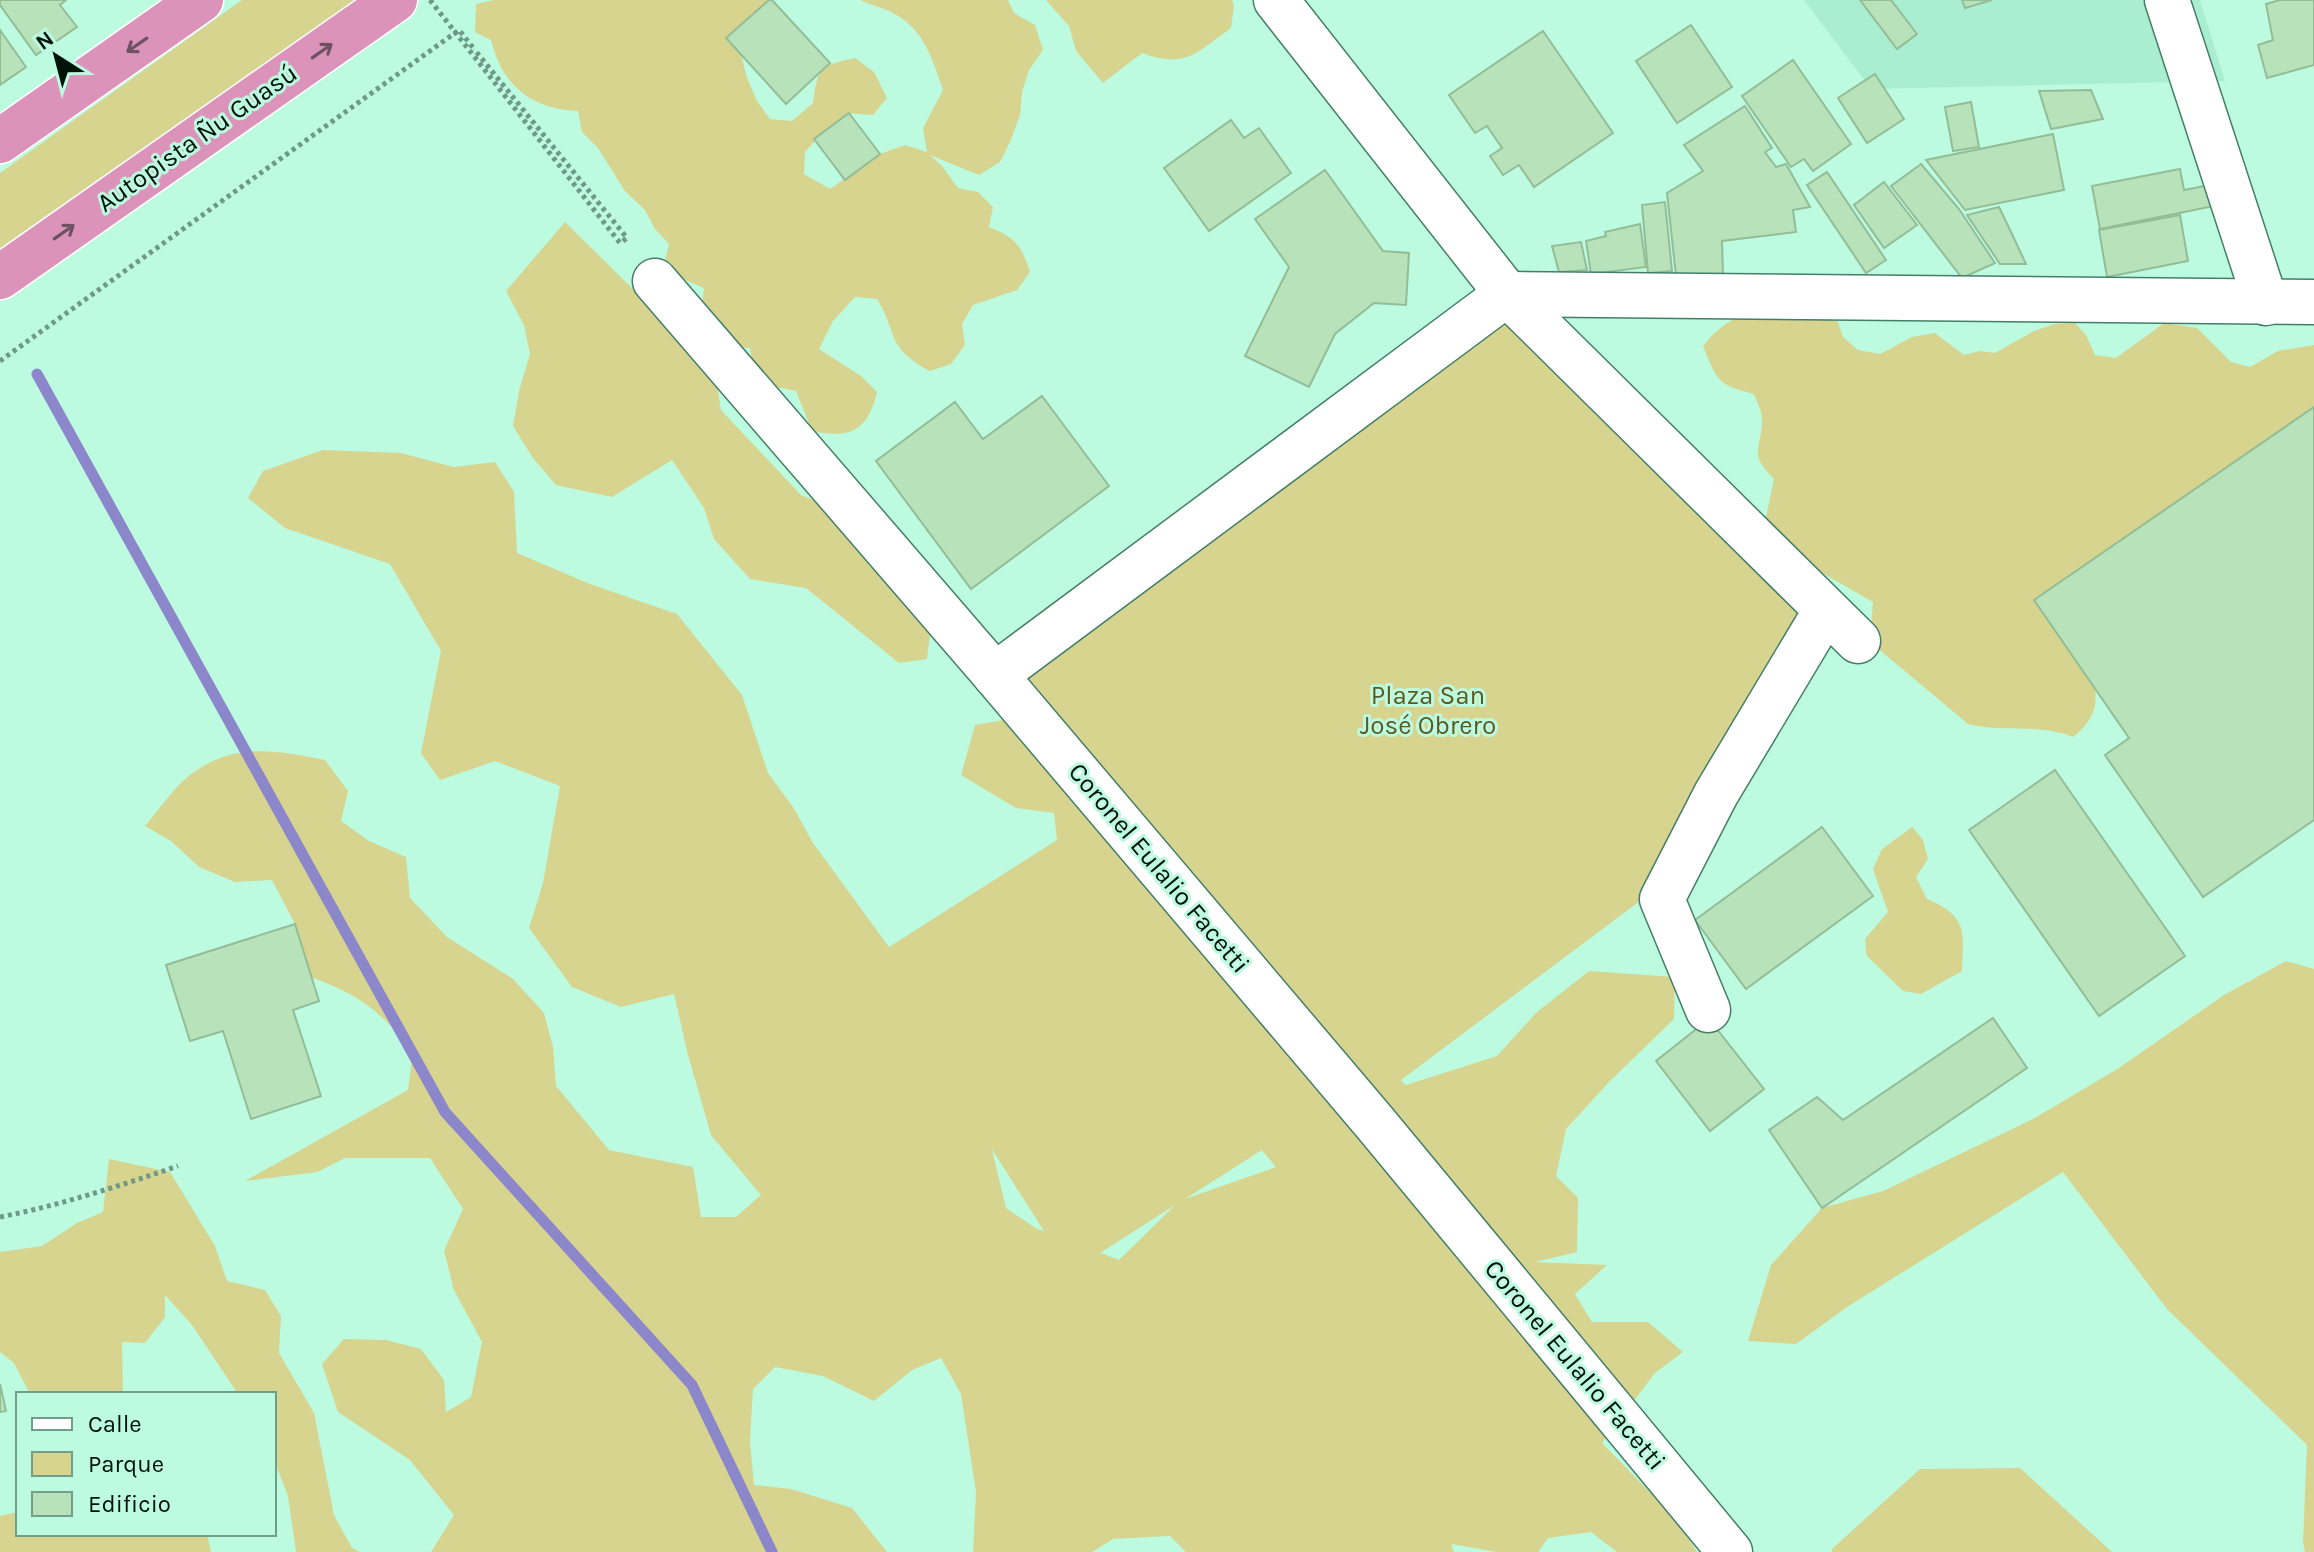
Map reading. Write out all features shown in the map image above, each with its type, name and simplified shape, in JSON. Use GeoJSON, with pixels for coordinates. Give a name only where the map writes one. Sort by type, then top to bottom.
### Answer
{"type":"FeatureCollection","features":[{"type":"Feature","properties":{"kind":"highway"},"geometry":{"type":"LineString","coordinates":[[0,141],[201,0]]}},
{"type":"Feature","properties":{"kind":"highway","name":"Autopista Ñu Guasú"},"geometry":{"type":"LineString","coordinates":[[0,277],[395,0]]}},
{"type":"Feature","properties":{"kind":"street"},"geometry":{"type":"LineString","coordinates":[[1276,0],[1507,294],[1858,641]]}},
{"type":"Feature","properties":{"kind":"street"},"geometry":{"type":"LineString","coordinates":[[2167,0],[2266,303]]}},
{"type":"Feature","properties":{"kind":"street","name":"Coronel Eulalio Facetti"},"geometry":{"type":"LineString","coordinates":[[655,281],[1365,1111],[1730,1552]]}},
{"type":"Feature","properties":{"kind":"street"},"geometry":{"type":"LineString","coordinates":[[995,675],[1507,294],[2314,302]]}},
{"type":"Feature","properties":{"kind":"street"},"geometry":{"type":"LineString","coordinates":[[1708,1010],[1662,899],[1716,794],[1826,610]]}},
{"type":"Feature","properties":{"kind":"path"},"geometry":{"type":"LineString","coordinates":[[0,361],[459,30],[627,238],[620,243],[430,0]]}},
{"type":"Feature","properties":{"kind":"path"},"geometry":{"type":"LineString","coordinates":[[0,1217],[73,1200],[178,1166]]}},
{"type":"Feature","properties":{"kind":"shaded area"},"geometry":{"type":"Polygon","coordinates":[[[1804,0],[2200,0],[2225,81],[1871,89],[1804,0]]]}},
{"type":"Feature","properties":{"kind":"green space"},"geometry":{"type":"Polygon","coordinates":[[[242,0],[361,0],[0,257],[0,173],[242,0]]]}},
{"type":"Feature","properties":{"kind":"green space"},"geometry":{"type":"Polygon","coordinates":[[[494,0],[769,0],[748,19],[741,54],[757,101],[770,119],[792,121],[813,103],[822,70],[834,63],[855,58],[874,72],[887,98],[873,115],[848,113],[823,132],[805,152],[804,174],[830,189],[880,154],[905,145],[927,152],[923,128],[943,90],[925,45],[912,26],[891,12],[860,0],[1008,0],[1014,13],[1035,25],[1043,50],[1029,70],[1022,92],[1020,115],[1000,162],[979,175],[930,155],[958,188],[978,192],[993,207],[989,227],[1016,244],[1030,272],[1017,290],[973,305],[962,324],[965,345],[951,364],[930,371],[916,362],[899,347],[877,299],[855,297],[833,321],[819,349],[861,376],[877,392],[862,424],[837,434],[812,431],[796,391],[776,387],[754,375],[750,348],[711,346],[721,410],[801,495],[854,515],[869,566],[933,607],[927,659],[899,663],[806,588],[750,579],[714,539],[704,508],[672,460],[612,497],[556,485],[533,458],[513,426],[530,354],[524,325],[506,291],[565,222],[642,298],[699,326],[704,288],[683,279],[664,265],[669,244],[655,229],[645,210],[625,191],[598,148],[582,132],[578,111],[533,100],[511,82],[491,40],[475,32],[476,4],[494,0]]]}},
{"type":"Feature","properties":{"kind":"green space"},"geometry":{"type":"Polygon","coordinates":[[[1046,0],[1232,0],[1234,5],[1231,28],[1199,51],[1180,59],[1157,58],[1142,53],[1103,83],[1076,51],[1069,26],[1046,0]]]}},
{"type":"Feature","properties":{"kind":"green space","name":"Plaza San José Obrero"},"geometry":{"type":"Polygon","coordinates":[[[1503,307],[1813,625],[1652,892],[1401,1080],[1406,1085],[1497,1056],[1537,1012],[1589,971],[1675,977],[1674,1019],[1566,1129],[1556,1176],[1578,1198],[1577,1252],[1535,1262],[1607,1265],[1575,1294],[1592,1322],[1648,1322],[1683,1352],[1655,1373],[1602,1443],[1678,1521],[1697,1552],[1617,1552],[1591,1532],[1548,1538],[1538,1552],[1497,1552],[1451,1544],[1454,1552],[1186,1552],[1170,1536],[1113,1539],[1092,1552],[973,1552],[976,1492],[961,1394],[941,1358],[912,1370],[874,1401],[823,1376],[775,1367],[753,1389],[750,1441],[754,1485],[791,1489],[852,1508],[887,1552],[431,1552],[454,1515],[410,1460],[338,1412],[322,1364],[344,1339],[386,1340],[421,1349],[444,1380],[446,1412],[471,1397],[482,1342],[454,1290],[444,1251],[463,1209],[430,1158],[345,1158],[317,1172],[245,1181],[408,1090],[413,1052],[390,1025],[368,1006],[344,991],[311,977],[295,924],[272,880],[235,882],[199,867],[171,841],[145,826],[178,786],[206,764],[239,753],[289,753],[325,760],[348,791],[341,821],[369,841],[406,857],[410,898],[447,937],[513,979],[544,1013],[553,1047],[556,1086],[609,1150],[693,1167],[701,1217],[736,1217],[761,1195],[711,1135],[674,994],[621,1007],[572,987],[529,928],[543,883],[560,786],[495,761],[440,780],[421,753],[441,651],[390,564],[285,528],[248,498],[263,471],[323,450],[401,453],[454,467],[495,462],[514,492],[517,553],[590,584],[677,614],[742,695],[768,773],[793,807],[813,843],[889,947],[1057,840],[1054,813],[1016,808],[961,775],[975,725],[1038,714],[1003,676],[1503,307]],[[992,1150],[1006,1208],[1044,1231],[992,1150]],[[1262,1150],[1185,1199],[1276,1167],[1262,1150]],[[1175,1205],[1100,1253],[1119,1260],[1175,1205]]]}},
{"type":"Feature","properties":{"kind":"green space"},"geometry":{"type":"Polygon","coordinates":[[[1770,310],[1819,310],[1838,322],[1843,337],[1858,350],[1880,354],[1912,337],[1935,333],[1964,355],[1980,351],[1995,353],[2034,331],[2054,324],[2075,323],[2086,335],[2095,355],[2116,358],[2164,323],[2197,328],[2231,362],[2250,367],[2278,351],[2314,345],[2314,492],[2088,658],[2096,701],[2090,719],[2073,737],[2047,730],[1968,724],[1870,642],[1873,602],[1819,571],[1795,565],[1762,536],[1774,479],[1758,456],[1760,410],[1754,394],[1733,388],[1720,380],[1703,346],[1729,322],[1742,316],[1770,310]]]}},
{"type":"Feature","properties":{"kind":"green space"},"geometry":{"type":"Polygon","coordinates":[[[1912,827],[1923,840],[1928,859],[1916,877],[1927,899],[1957,919],[1963,936],[1962,971],[1921,994],[1903,991],[1867,956],[1865,939],[1888,912],[1873,869],[1882,849],[1912,827]]]}},
{"type":"Feature","properties":{"kind":"green space"},"geometry":{"type":"Polygon","coordinates":[[[2286,961],[2314,969],[2314,1552],[2305,1552],[2303,1542],[2307,1445],[2167,1309],[2063,1172],[1847,1307],[1796,1344],[1748,1341],[1771,1265],[1822,1208],[1883,1191],[2033,1119],[2119,1068],[2224,995],[2286,961]]]}},
{"type":"Feature","properties":{"kind":"green space"},"geometry":{"type":"Polygon","coordinates":[[[109,1159],[170,1172],[215,1246],[227,1281],[265,1290],[281,1316],[279,1353],[314,1413],[334,1515],[352,1548],[360,1552],[296,1552],[288,1496],[276,1465],[276,1392],[237,1392],[192,1325],[165,1295],[165,1317],[145,1343],[122,1342],[123,1392],[29,1392],[14,1363],[0,1352],[0,1252],[42,1246],[77,1223],[103,1212],[109,1159]]]}},
{"type":"Feature","properties":{"kind":"green space"},"geometry":{"type":"Polygon","coordinates":[[[2020,1468],[2112,1552],[1832,1552],[1920,1469],[2020,1468]]]}},
{"type":"Feature","properties":{"kind":"green space"},"geometry":{"type":"Polygon","coordinates":[[[16,1512],[16,1536],[207,1536],[211,1552],[0,1552],[0,1516],[16,1512]]]}},
{"type":"Feature","properties":{"kind":"building"},"geometry":{"type":"Polygon","coordinates":[[[0,0],[66,0],[60,5],[77,27],[36,55],[0,5],[0,0]]]}},
{"type":"Feature","properties":{"kind":"building"},"geometry":{"type":"Polygon","coordinates":[[[769,0],[830,63],[786,104],[726,38],[769,0]]]}},
{"type":"Feature","properties":{"kind":"building"},"geometry":{"type":"Polygon","coordinates":[[[1860,0],[1891,0],[1917,34],[1897,49],[1860,0]]]}},
{"type":"Feature","properties":{"kind":"building"},"geometry":{"type":"Polygon","coordinates":[[[1962,0],[1992,0],[1965,8],[1962,0]]]}},
{"type":"Feature","properties":{"kind":"building"},"geometry":{"type":"Polygon","coordinates":[[[2280,0],[2314,0],[2314,65],[2267,78],[2258,45],[2273,40],[2266,4],[2280,0]]]}},
{"type":"Feature","properties":{"kind":"building"},"geometry":{"type":"Polygon","coordinates":[[[1691,25],[1732,87],[1677,123],[1636,61],[1691,25]]]}},
{"type":"Feature","properties":{"kind":"building"},"geometry":{"type":"Polygon","coordinates":[[[0,30],[26,67],[0,85],[0,30]]]}},
{"type":"Feature","properties":{"kind":"building"},"geometry":{"type":"Polygon","coordinates":[[[1543,31],[1613,133],[1534,187],[1519,165],[1503,175],[1490,156],[1502,148],[1487,126],[1475,133],[1449,95],[1543,31]]]}},
{"type":"Feature","properties":{"kind":"building"},"geometry":{"type":"Polygon","coordinates":[[[1793,60],[1851,144],[1813,171],[1804,159],[1791,167],[1742,96],[1793,60]]]}},
{"type":"Feature","properties":{"kind":"building"},"geometry":{"type":"Polygon","coordinates":[[[1875,74],[1904,119],[1867,143],[1838,98],[1875,74]]]}},
{"type":"Feature","properties":{"kind":"building"},"geometry":{"type":"Polygon","coordinates":[[[2091,90],[2103,119],[2051,129],[2039,91],[2091,90]]]}},
{"type":"Feature","properties":{"kind":"building"},"geometry":{"type":"Polygon","coordinates":[[[1971,102],[1979,147],[1953,151],[1945,107],[1971,102]]]}},
{"type":"Feature","properties":{"kind":"building"},"geometry":{"type":"Polygon","coordinates":[[[1745,106],[1772,148],[1765,152],[1776,167],[1786,164],[1810,207],[1793,210],[1796,232],[1722,241],[1723,274],[1676,276],[1667,193],[1703,171],[1684,145],[1745,106]]]}},
{"type":"Feature","properties":{"kind":"building"},"geometry":{"type":"Polygon","coordinates":[[[849,113],[880,154],[845,180],[814,139],[849,113]]]}},
{"type":"Feature","properties":{"kind":"building"},"geometry":{"type":"Polygon","coordinates":[[[1231,120],[1244,138],[1259,128],[1291,173],[1209,231],[1164,168],[1231,120]]]}},
{"type":"Feature","properties":{"kind":"building"},"geometry":{"type":"Polygon","coordinates":[[[2053,134],[2064,190],[1965,210],[1926,160],[2053,134]]]}},
{"type":"Feature","properties":{"kind":"building"},"geometry":{"type":"Polygon","coordinates":[[[1921,164],[1959,209],[1995,263],[1962,278],[1891,186],[1921,164]]]}},
{"type":"Feature","properties":{"kind":"building"},"geometry":{"type":"Polygon","coordinates":[[[2180,169],[2184,190],[2210,185],[2214,206],[2100,229],[2092,186],[2180,169]]]}},
{"type":"Feature","properties":{"kind":"building"},"geometry":{"type":"Polygon","coordinates":[[[1325,170],[1383,251],[1409,253],[1406,305],[1374,303],[1335,334],[1309,387],[1245,356],[1289,267],[1255,219],[1325,170]]]}},
{"type":"Feature","properties":{"kind":"building"},"geometry":{"type":"Polygon","coordinates":[[[1827,172],[1886,260],[1866,273],[1807,185],[1827,172]]]}},
{"type":"Feature","properties":{"kind":"building"},"geometry":{"type":"Polygon","coordinates":[[[1884,182],[1917,225],[1884,248],[1854,205],[1884,182]]]}},
{"type":"Feature","properties":{"kind":"building"},"geometry":{"type":"Polygon","coordinates":[[[1665,202],[1672,271],[1648,273],[1642,205],[1665,202]]]}},
{"type":"Feature","properties":{"kind":"building"},"geometry":{"type":"Polygon","coordinates":[[[1999,207],[2026,264],[2000,264],[1967,215],[1999,207]]]}},
{"type":"Feature","properties":{"kind":"building"},"geometry":{"type":"Polygon","coordinates":[[[2180,215],[2188,261],[2107,277],[2099,230],[2180,215]]]}},
{"type":"Feature","properties":{"kind":"building"},"geometry":{"type":"Polygon","coordinates":[[[1640,224],[1646,267],[1591,274],[1586,241],[1606,236],[1605,232],[1640,224]]]}},
{"type":"Feature","properties":{"kind":"building"},"geometry":{"type":"Polygon","coordinates":[[[1581,242],[1587,270],[1559,272],[1552,246],[1581,242]]]}},
{"type":"Feature","properties":{"kind":"building"},"geometry":{"type":"Polygon","coordinates":[[[1042,396],[1109,486],[971,589],[876,461],[955,402],[983,439],[1042,396]]]}},
{"type":"Feature","properties":{"kind":"building"},"geometry":{"type":"Polygon","coordinates":[[[2314,407],[2314,820],[2203,897],[2105,755],[2129,738],[2034,600],[2314,407]]]}},
{"type":"Feature","properties":{"kind":"building"},"geometry":{"type":"Polygon","coordinates":[[[2055,770],[2185,956],[2099,1016],[1969,830],[2055,770]]]}},
{"type":"Feature","properties":{"kind":"building"},"geometry":{"type":"Polygon","coordinates":[[[1822,827],[1873,896],[1746,989],[1695,920],[1822,827]]]}},
{"type":"Feature","properties":{"kind":"building"},"geometry":{"type":"Polygon","coordinates":[[[295,924],[319,1001],[293,1010],[321,1096],[251,1119],[223,1031],[190,1041],[166,965],[295,924]]]}},
{"type":"Feature","properties":{"kind":"building"},"geometry":{"type":"Polygon","coordinates":[[[1993,1018],[2027,1068],[1822,1208],[1769,1130],[1817,1097],[1843,1120],[1993,1018]]]}},
{"type":"Feature","properties":{"kind":"building"},"geometry":{"type":"Polygon","coordinates":[[[1709,1019],[1764,1089],[1710,1131],[1656,1061],[1709,1019]]]}},
{"type":"Feature","properties":{"kind":"building"},"geometry":{"type":"Polygon","coordinates":[[[0,1384],[6,1411],[0,1412],[0,1384]]]}},
{"type":"Feature","properties":{"kind":"waterway"},"geometry":{"type":"LineString","coordinates":[[37,374],[445,1112],[692,1385],[772,1552]]}}]}
